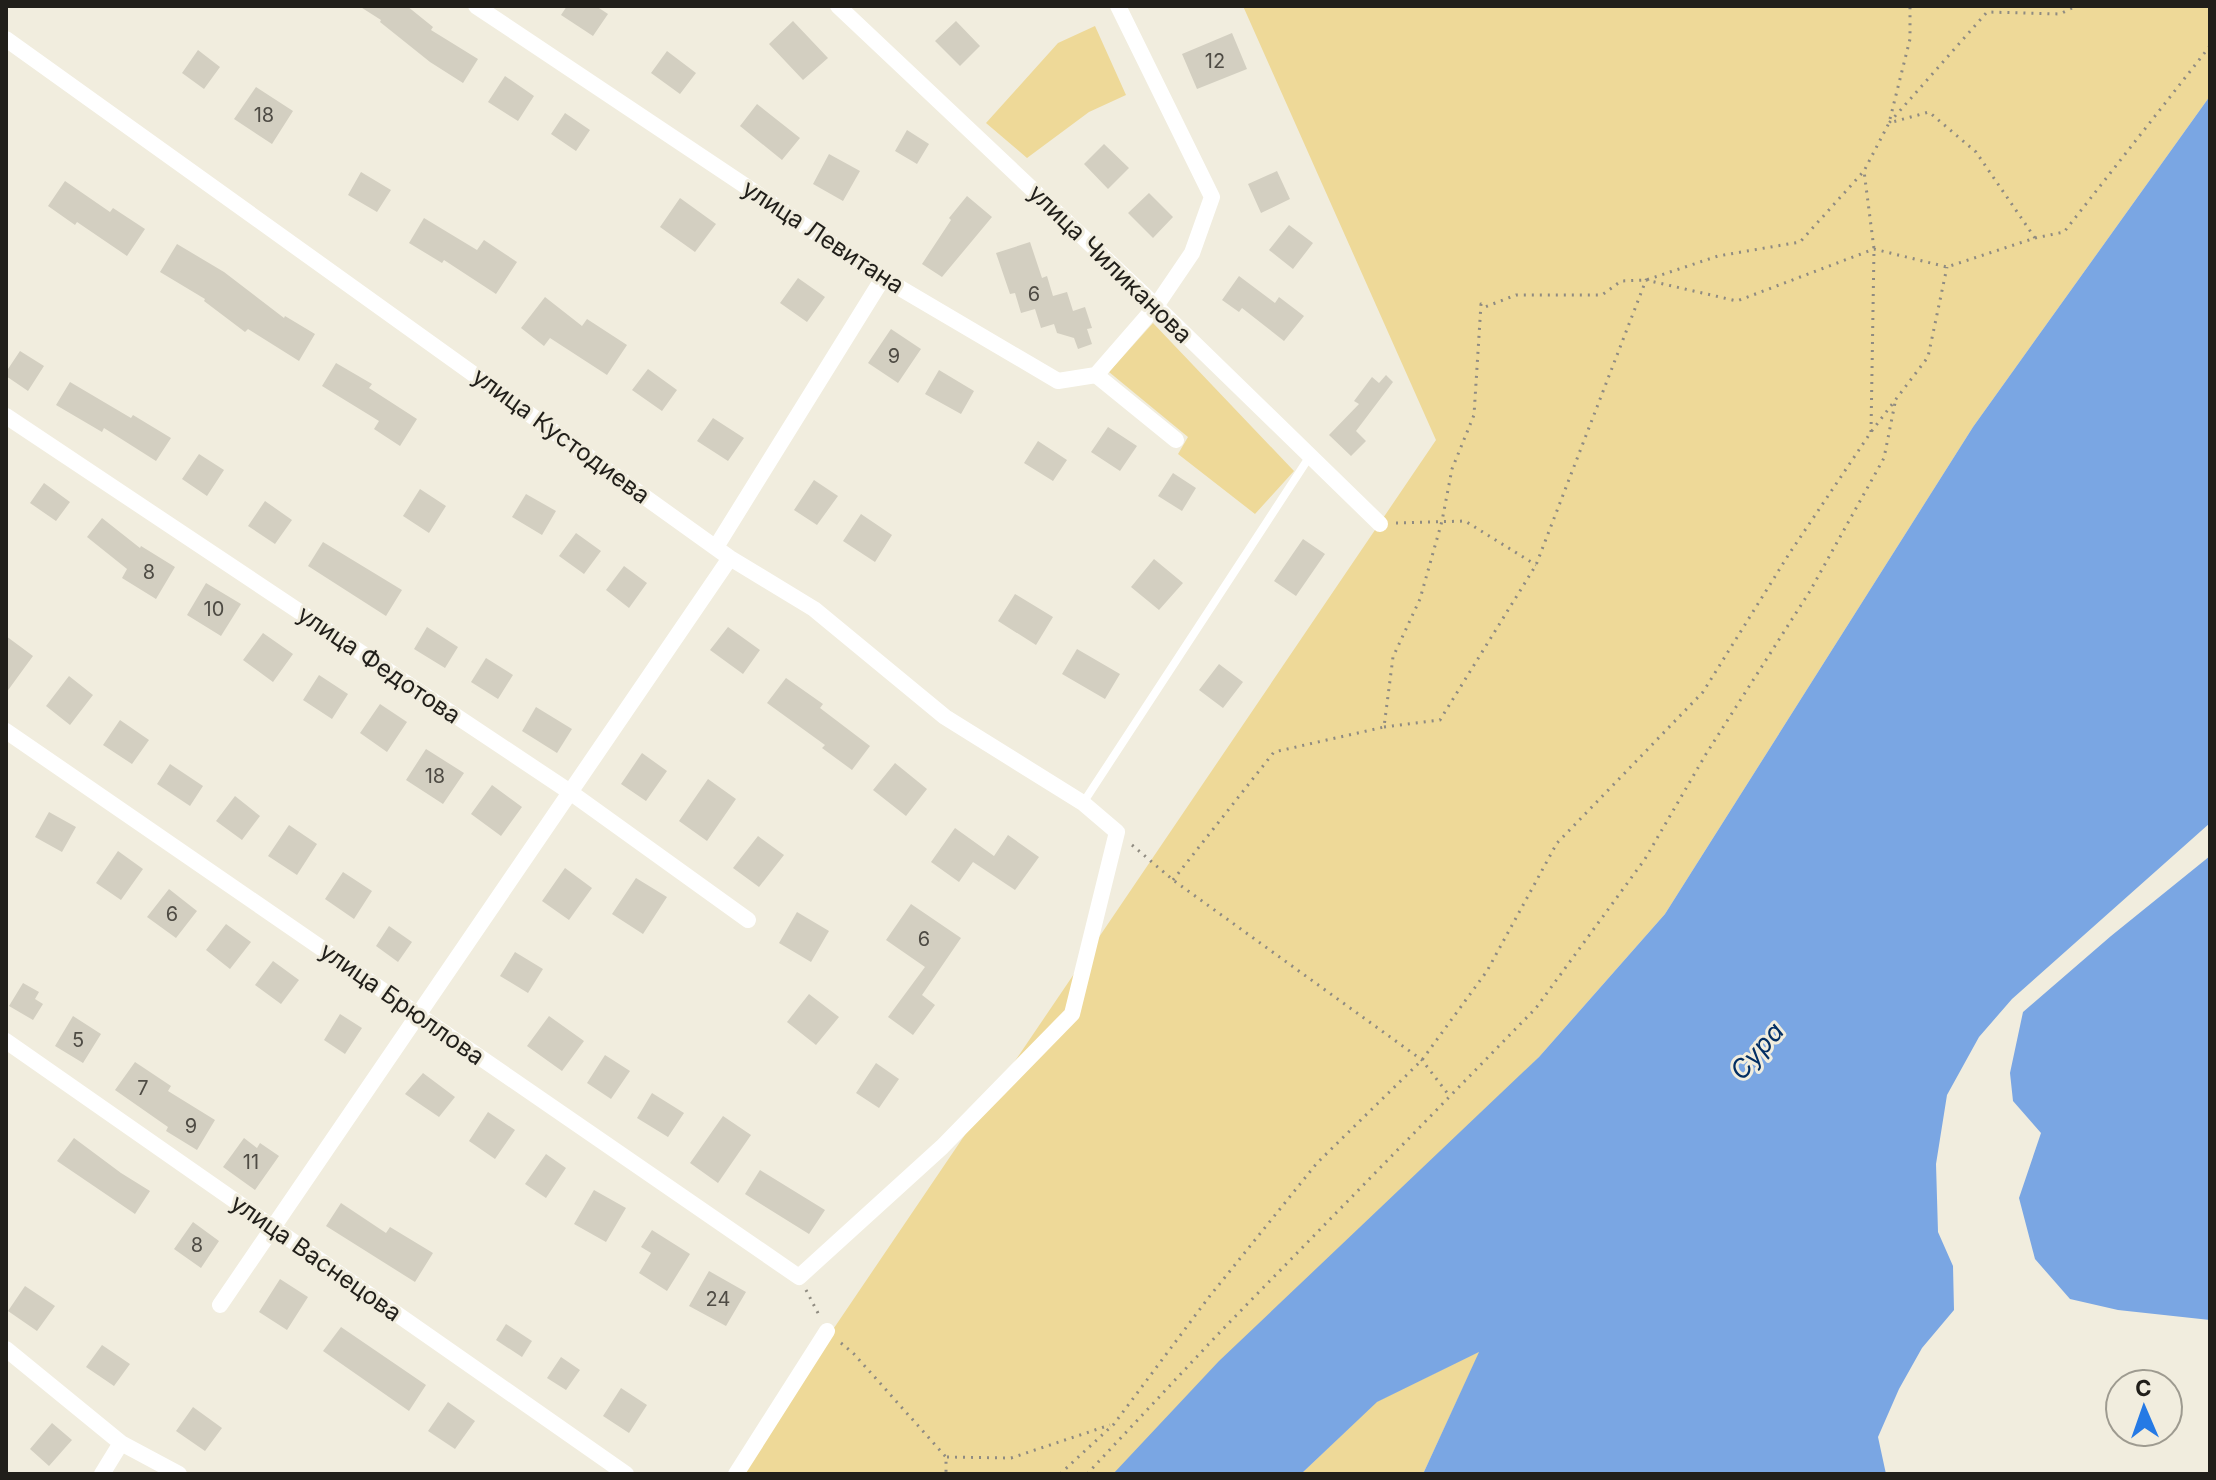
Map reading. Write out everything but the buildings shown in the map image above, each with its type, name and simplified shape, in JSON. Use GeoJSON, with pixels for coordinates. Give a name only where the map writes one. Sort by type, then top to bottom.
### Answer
{"type":"FeatureCollection","features":[{"type":"Feature","properties":{"kind":"street","name":"улица Левитана"},"geometry":{"type":"LineString","coordinates":[[476,6],[883,278],[1058,381],[1096,375]]}},
{"type":"Feature","properties":{"kind":"street","name":"улица Чиликанова"},"geometry":{"type":"LineString","coordinates":[[838,6],[1156,306],[1380,524]]}},
{"type":"Feature","properties":{"kind":"street"},"geometry":{"type":"LineString","coordinates":[[1118,6],[1212,197],[1192,253],[1156,306],[1096,375],[1176,440]]}},
{"type":"Feature","properties":{"kind":"street","name":"улица Кустодиева"},"geometry":{"type":"LineString","coordinates":[[6,39],[730,558],[814,609],[945,717],[1083,803],[1117,832]]}},
{"type":"Feature","properties":{"kind":"street"},"geometry":{"type":"LineString","coordinates":[[716,547],[883,278]]}},
{"type":"Feature","properties":{"kind":"street","name":"улица Федотова"},"geometry":{"type":"LineString","coordinates":[[6,416],[570,792],[748,920]]}},
{"type":"Feature","properties":{"kind":"street"},"geometry":{"type":"LineString","coordinates":[[220,1305],[730,558]]}},
{"type":"Feature","properties":{"kind":"street","name":"улица Брюллова"},"geometry":{"type":"LineString","coordinates":[[6,731],[799,1277]]}},
{"type":"Feature","properties":{"kind":"street"},"geometry":{"type":"LineString","coordinates":[[799,1277],[942,1147],[1072,1014],[1117,832]]}},
{"type":"Feature","properties":{"kind":"street","name":"улица Васнецова"},"geometry":{"type":"LineString","coordinates":[[6,1041],[626,1474]]}},
{"type":"Feature","properties":{"kind":"street"},"geometry":{"type":"LineString","coordinates":[[736,1474],[827,1331]]}},
{"type":"Feature","properties":{"kind":"street"},"geometry":{"type":"LineString","coordinates":[[6,1349],[121,1443],[179,1474]]}},
{"type":"Feature","properties":{"kind":"street"},"geometry":{"type":"LineString","coordinates":[[102,1474],[121,1443]]}},
{"type":"Feature","properties":{"kind":"lane"},"geometry":{"type":"LineString","coordinates":[[1083,803],[1310,456]]}},
{"type":"Feature","properties":{"kind":"path"},"geometry":{"type":"LineString","coordinates":[[1646,280],[1718,256],[1800,242],[1864,171],[1889,123],[1910,39],[1910,6]]}},
{"type":"Feature","properties":{"kind":"path"},"geometry":{"type":"LineString","coordinates":[[1889,123],[1987,12],[2060,14],[2076,6]]}},
{"type":"Feature","properties":{"kind":"path"},"geometry":{"type":"LineString","coordinates":[[1384,727],[1393,657],[1420,599],[1442,521],[1452,469],[1474,415],[1481,304],[1485,307],[1516,295],[1602,295],[1621,281],[1646,280],[1737,301],[1874,249],[1947,267],[2035,238],[2064,232],[2210,46]]}},
{"type":"Feature","properties":{"kind":"path"},"geometry":{"type":"LineString","coordinates":[[1889,123],[1929,112],[1976,152],[2035,238]]}},
{"type":"Feature","properties":{"kind":"path"},"geometry":{"type":"LineString","coordinates":[[1864,171],[1874,249],[1871,432]]}},
{"type":"Feature","properties":{"kind":"path"},"geometry":{"type":"LineString","coordinates":[[1060,1474],[1114,1424],[1209,1297],[1317,1163],[1422,1060],[1487,971],[1557,843],[1703,692],[1789,554],[1871,432],[1928,357],[1947,267]]}},
{"type":"Feature","properties":{"kind":"path"},"geometry":{"type":"LineString","coordinates":[[1173,880],[1274,752],[1384,727],[1440,720],[1536,565],[1646,280]]}},
{"type":"Feature","properties":{"kind":"path"},"geometry":{"type":"LineString","coordinates":[[1087,1474],[1449,1094],[1536,1008],[1645,859],[1706,754],[1810,591],[1884,458],[1896,399]]}},
{"type":"Feature","properties":{"kind":"path"},"geometry":{"type":"LineString","coordinates":[[1380,524],[1465,521],[1536,565]]}},
{"type":"Feature","properties":{"kind":"path"},"geometry":{"type":"LineString","coordinates":[[1117,832],[1173,880],[1422,1060],[1449,1094]]}},
{"type":"Feature","properties":{"kind":"path"},"geometry":{"type":"LineString","coordinates":[[799,1277],[827,1331],[854,1354],[946,1457],[946,1474]]}},
{"type":"Feature","properties":{"kind":"path"},"geometry":{"type":"LineString","coordinates":[[946,1457],[1011,1458],[1114,1424]]}},
{"type":"Feature","properties":{"kind":"shaded area"},"geometry":{"type":"Polygon","coordinates":[[[1243,6],[2210,6],[2210,96],[1973,427],[1665,914],[1539,1057],[1121,1474],[735,1474],[1436,440],[1243,6]]]}},
{"type":"Feature","properties":{"kind":"shaded area"},"geometry":{"type":"Polygon","coordinates":[[[1095,26],[1126,95],[1089,112],[1027,158],[986,123],[1058,43],[1095,26]]]}},
{"type":"Feature","properties":{"kind":"shaded area"},"geometry":{"type":"Polygon","coordinates":[[[1153,323],[1294,471],[1255,514],[1178,454],[1188,437],[1109,372],[1153,323]]]}},
{"type":"Feature","properties":{"kind":"shaded area"},"geometry":{"type":"Polygon","coordinates":[[[1480,1351],[1423,1474],[1301,1474],[1376,1402],[1480,1351]]]}},
{"type":"Feature","properties":{"kind":"water","name":"Сура"},"geometry":{"type":"Polygon","coordinates":[[[2210,96],[2210,823],[2012,999],[1979,1037],[1947,1095],[1936,1164],[1938,1232],[1953,1266],[1954,1310],[1922,1348],[1899,1389],[1878,1437],[1886,1474],[1423,1474],[1479,1352],[1377,1402],[1301,1474],[1113,1474],[1219,1361],[1539,1057],[1665,914],[1973,427],[2210,96]]]}},
{"type":"Feature","properties":{"kind":"water"},"geometry":{"type":"Polygon","coordinates":[[[2210,856],[2210,1320],[2118,1310],[2070,1299],[2035,1259],[2019,1198],[2041,1133],[2013,1101],[2010,1073],[2023,1012],[2210,856]]]}}]}
